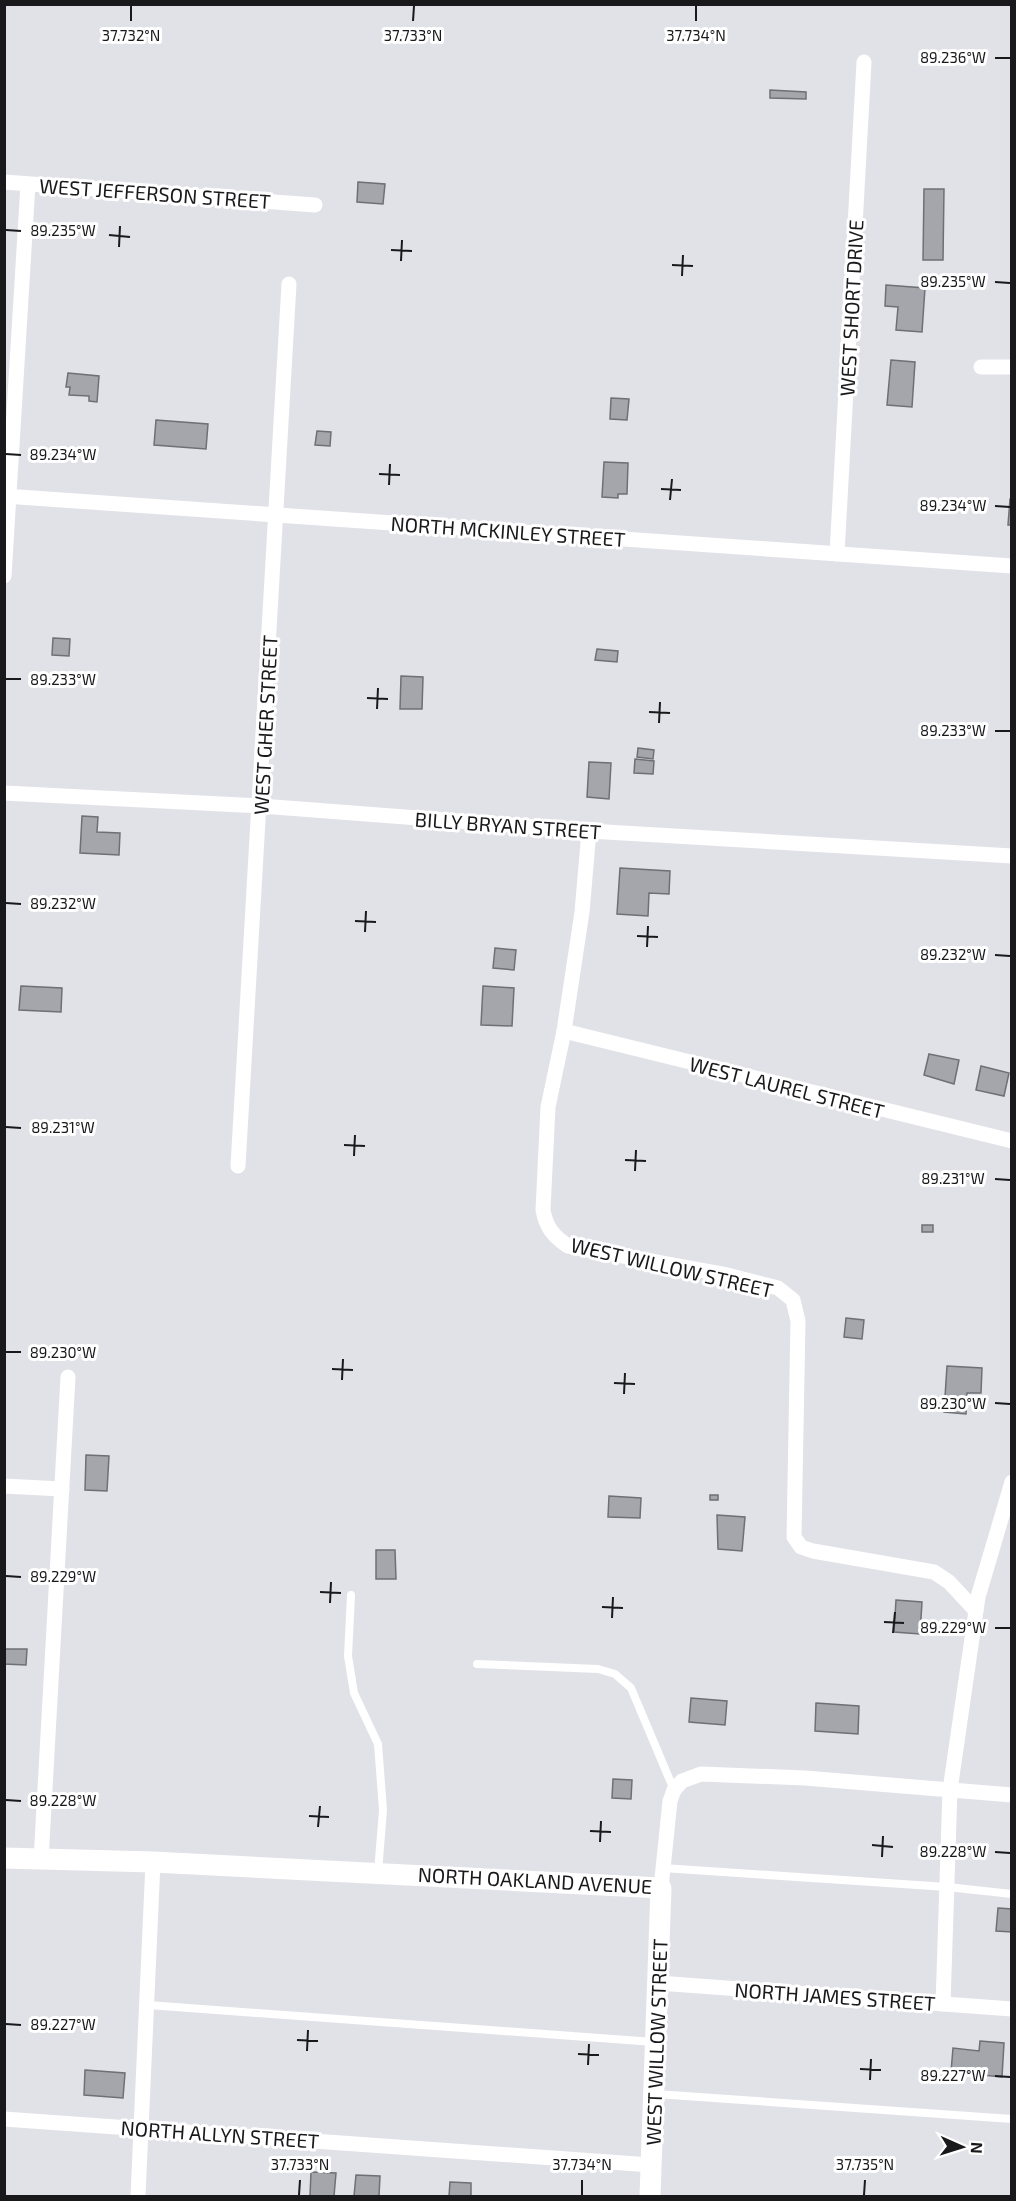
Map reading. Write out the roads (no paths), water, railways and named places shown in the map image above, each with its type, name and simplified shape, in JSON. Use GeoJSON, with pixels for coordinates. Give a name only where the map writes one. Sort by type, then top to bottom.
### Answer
{"type":"FeatureCollection","features":[{"type":"Feature","properties":{"kind":"street","name":"WEST SHORT DRIVE"},"geometry":{"type":"LineString","coordinates":[[837,554],[864,62]]}},
{"type":"Feature","properties":{"kind":"street"},"geometry":{"type":"LineString","coordinates":[[4,182],[28,184]]}},
{"type":"Feature","properties":{"kind":"street","name":"WEST JEFFERSON STREET"},"geometry":{"type":"LineString","coordinates":[[4,576],[6,496],[28,184],[315,205]]}},
{"type":"Feature","properties":{"kind":"street","name":"WEST GHER STREET"},"geometry":{"type":"LineString","coordinates":[[238,1166],[261,806],[289,284]]}},
{"type":"Feature","properties":{"kind":"street"},"geometry":{"type":"LineString","coordinates":[[981,367],[1011,367]]}},
{"type":"Feature","properties":{"kind":"street","name":"NORTH MCKINLEY STREET"},"geometry":{"type":"LineString","coordinates":[[6,496],[1011,566]]}},
{"type":"Feature","properties":{"kind":"street","name":"BILLY BRYAN STREET"},"geometry":{"type":"LineString","coordinates":[[4,793],[261,806],[589,831],[1011,856]]}},
{"type":"Feature","properties":{"kind":"street","name":"WEST WILLOW STREET"},"geometry":{"type":"LineString","coordinates":[[589,831],[582,906],[564,1031],[548,1107],[543,1210],[545,1222],[553,1236],[568,1246],[727,1275],[778,1288],[793,1300],[798,1321],[794,1537],[801,1547],[813,1551],[934,1572],[949,1582],[976,1611]]}},
{"type":"Feature","properties":{"kind":"street","name":"WEST LAUREL STREET"},"geometry":{"type":"LineString","coordinates":[[564,1031],[1011,1141]]}},
{"type":"Feature","properties":{"kind":"street"},"geometry":{"type":"LineString","coordinates":[[41,1860],[68,1377]]}},
{"type":"Feature","properties":{"kind":"street"},"geometry":{"type":"LineString","coordinates":[[944,2004],[950,1790],[976,1611],[1011,1482]]}},
{"type":"Feature","properties":{"kind":"street"},"geometry":{"type":"LineString","coordinates":[[4,1486],[62,1489]]}},
{"type":"Feature","properties":{"kind":"street"},"geometry":{"type":"LineString","coordinates":[[674,1790],[682,1781],[701,1774],[805,1778],[1011,1796]]}},
{"type":"Feature","properties":{"kind":"street","name":"NORTH OAKLAND AVENUE"},"geometry":{"type":"LineString","coordinates":[[4,1858],[153,1862],[378,1873],[662,1878],[670,1802],[674,1790]]}},
{"type":"Feature","properties":{"kind":"street"},"geometry":{"type":"LineString","coordinates":[[138,2196],[153,1862]]}},
{"type":"Feature","properties":{"kind":"street","name":"WEST WILLOW STREET"},"geometry":{"type":"LineString","coordinates":[[650,2196],[662,1878]]}},
{"type":"Feature","properties":{"kind":"street","name":"NORTH JAMES STREET"},"geometry":{"type":"LineString","coordinates":[[658,1983],[1011,2008]]}},
{"type":"Feature","properties":{"kind":"street","name":"NORTH ALLYN STREET"},"geometry":{"type":"LineString","coordinates":[[4,2119],[651,2165]]}},
{"type":"Feature","properties":{"kind":"lane"},"geometry":{"type":"LineString","coordinates":[[351,1595],[348,1656],[354,1693],[378,1744],[383,1810],[378,1873]]}},
{"type":"Feature","properties":{"kind":"lane"},"geometry":{"type":"LineString","coordinates":[[477,1664],[598,1669],[615,1674],[631,1688],[674,1790]]}},
{"type":"Feature","properties":{"kind":"lane"},"geometry":{"type":"LineString","coordinates":[[662,1878],[947,1887],[1011,1894]]}},
{"type":"Feature","properties":{"kind":"lane"},"geometry":{"type":"LineString","coordinates":[[148,2005],[656,2042]]}},
{"type":"Feature","properties":{"kind":"lane"},"geometry":{"type":"LineString","coordinates":[[654,2094],[1011,2119]]}}]}
